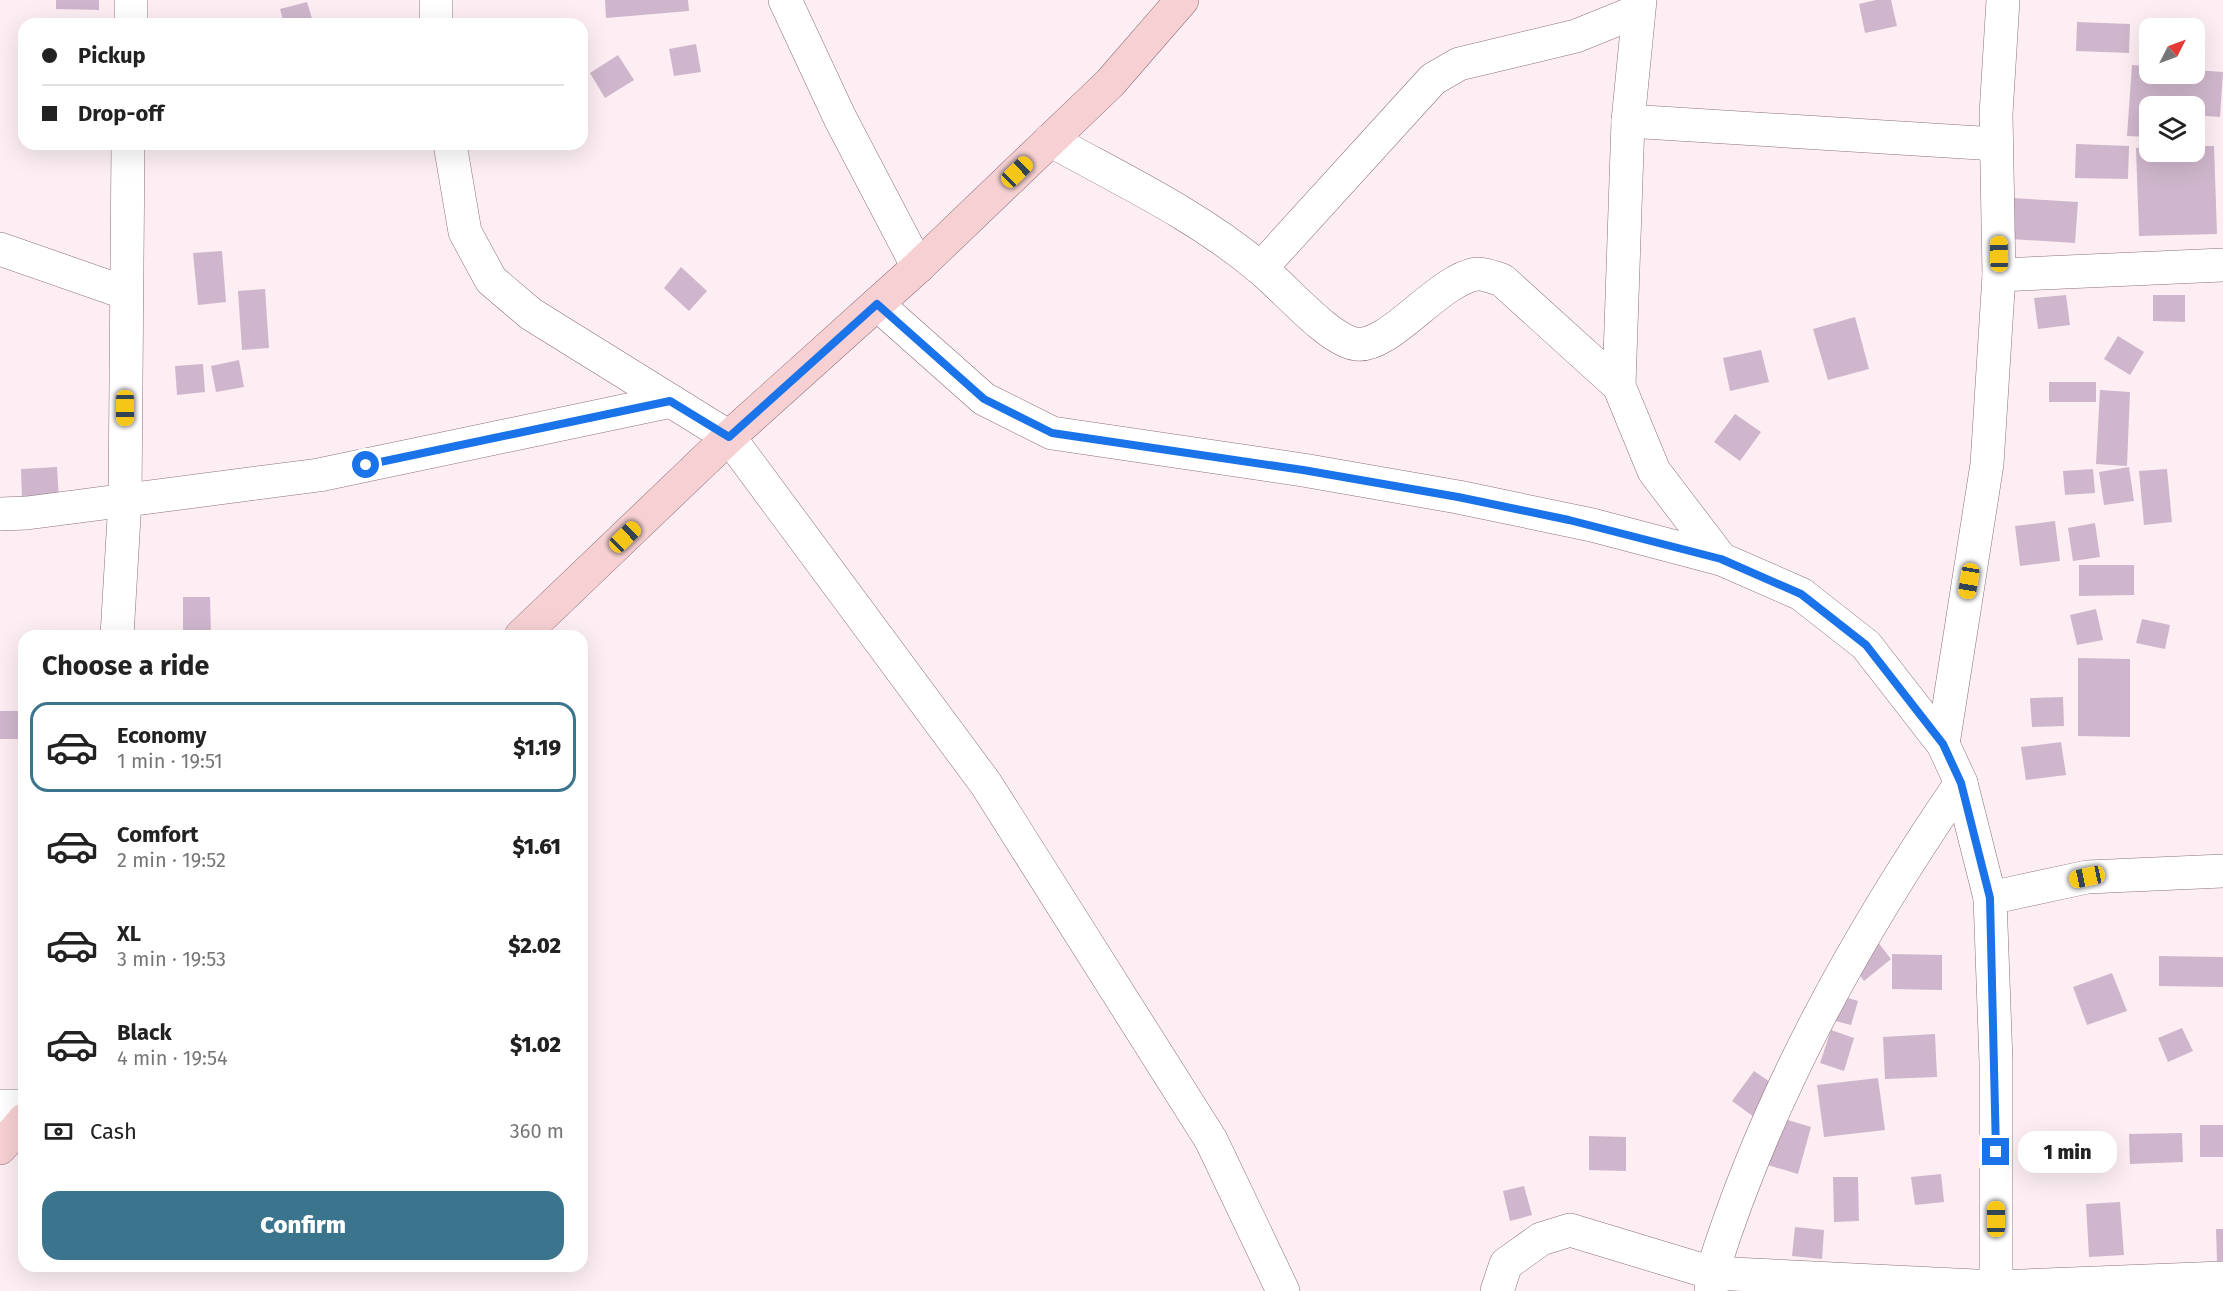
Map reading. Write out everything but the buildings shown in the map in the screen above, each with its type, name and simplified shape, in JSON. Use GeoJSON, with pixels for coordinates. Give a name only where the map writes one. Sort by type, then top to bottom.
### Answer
{"type":"FeatureCollection","features":[{"type":"Feature","properties":{"kind":"main road"},"geometry":{"type":"LineString","coordinates":[[527,630],[729,437],[918,267],[1110,83],[1182,0]]}},
{"type":"Feature","properties":{"kind":"main road"},"geometry":{"type":"LineString","coordinates":[[0,1148],[18,1127]]}},
{"type":"Feature","properties":{"kind":"street"},"geometry":{"type":"LineString","coordinates":[[131,0],[131,18]]}},
{"type":"Feature","properties":{"kind":"street"},"geometry":{"type":"LineString","coordinates":[[435,0],[436,18]]}},
{"type":"Feature","properties":{"kind":"street"},"geometry":{"type":"LineString","coordinates":[[785,0],[840,118],[918,267]]}},
{"type":"Feature","properties":{"kind":"street"},"geometry":{"type":"LineString","coordinates":[[1943,744],[1987,464],[2000,275],[1996,144],[2003,0]]}},
{"type":"Feature","properties":{"kind":"street"},"geometry":{"type":"LineString","coordinates":[[1261,268],[1433,79],[1459,64],[1576,36],[1639,6]]}},
{"type":"Feature","properties":{"kind":"street"},"geometry":{"type":"LineString","coordinates":[[1639,6],[1628,121],[1619,386],[1654,471],[1721,559]]}},
{"type":"Feature","properties":{"kind":"street"},"geometry":{"type":"LineString","coordinates":[[1628,121],[1996,144]]}},
{"type":"Feature","properties":{"kind":"street"},"geometry":{"type":"LineString","coordinates":[[1050,140],[1206,226],[1261,268],[1332,334],[1356,344],[1378,339],[1452,283],[1478,273],[1502,280],[1619,386]]}},
{"type":"Feature","properties":{"kind":"street"},"geometry":{"type":"LineString","coordinates":[[117,630],[125,500],[128,150]]}},
{"type":"Feature","properties":{"kind":"street"},"geometry":{"type":"LineString","coordinates":[[451,150],[465,232],[491,280],[531,314],[729,437],[986,784],[1211,1140],[1283,1291]]}},
{"type":"Feature","properties":{"kind":"street"},"geometry":{"type":"LineString","coordinates":[[0,249],[126,293]]}},
{"type":"Feature","properties":{"kind":"street"},"geometry":{"type":"LineString","coordinates":[[2000,275],[2223,265]]}},
{"type":"Feature","properties":{"kind":"street"},"geometry":{"type":"LineString","coordinates":[[877,304],[984,399],[1052,433],[1292,468],[1458,497],[1592,525],[1721,559],[1801,594],[1866,645],[1943,744],[1961,783],[1990,898],[1996,1062],[1996,1289]]}},
{"type":"Feature","properties":{"kind":"street"},"geometry":{"type":"LineString","coordinates":[[0,514],[27,513],[319,475],[670,401]]}},
{"type":"Feature","properties":{"kind":"street"},"geometry":{"type":"LineString","coordinates":[[1711,1282],[1734,1203],[1792,1069],[1838,978],[1901,870],[1961,783]]}},
{"type":"Feature","properties":{"kind":"street"},"geometry":{"type":"LineString","coordinates":[[1990,898],[2087,877],[2223,871]]}},
{"type":"Feature","properties":{"kind":"street"},"geometry":{"type":"LineString","coordinates":[[0,1106],[18,1106]]}},
{"type":"Feature","properties":{"kind":"street"},"geometry":{"type":"LineString","coordinates":[[1497,1291],[1506,1264],[1541,1239],[1570,1230],[1711,1282],[1996,1289],[2223,1278]]}},
{"type":"Feature","properties":{"kind":"route"},"geometry":{"type":"LineString","coordinates":[[366,465],[670,401],[729,437],[877,304],[984,399],[1052,433],[1303,470],[1458,497],[1592,525],[1721,559],[1801,594],[1866,645],[1943,744],[1961,783],[1990,898],[1996,1062],[1996,1152]]}}]}
